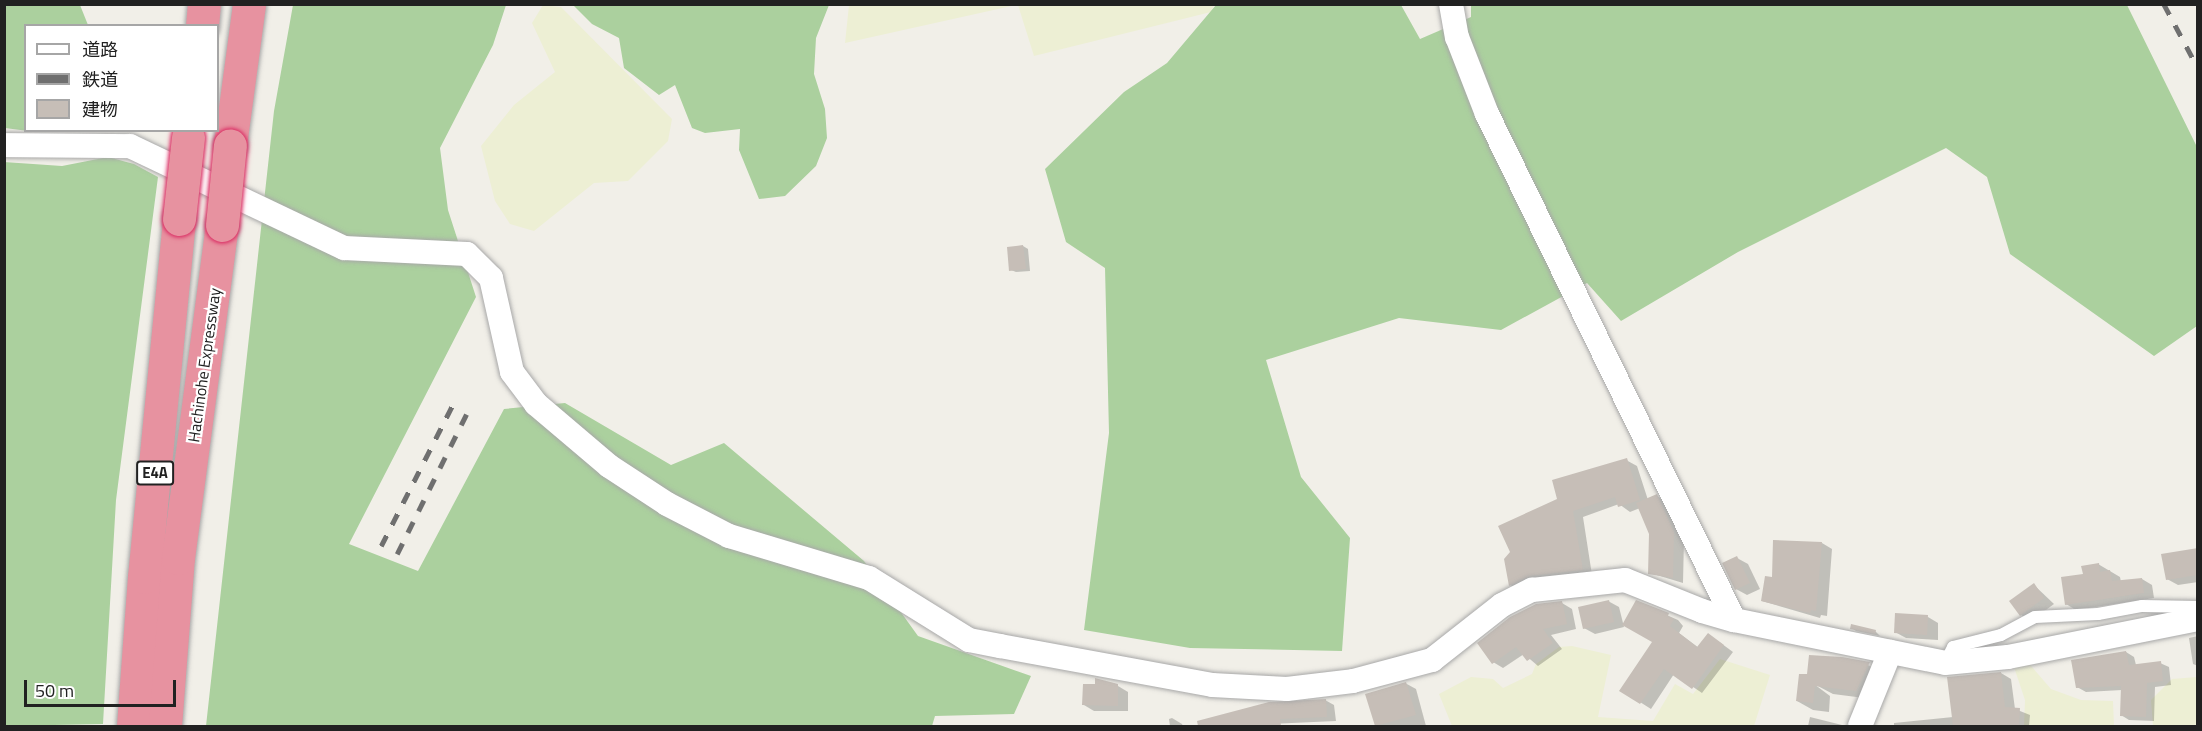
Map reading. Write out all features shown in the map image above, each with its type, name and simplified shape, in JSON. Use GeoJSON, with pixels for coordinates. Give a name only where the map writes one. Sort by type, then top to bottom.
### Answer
{"type":"FeatureCollection","features":[{"type":"Feature","properties":{"kind":"highway"},"geometry":{"type":"LineString","coordinates":[[202,24],[204,4]]}},
{"type":"Feature","properties":{"kind":"highway","name":"Hachinohe Expressway"},"geometry":{"type":"LineString","coordinates":[[165,726],[178,558],[249,4]]}},
{"type":"Feature","properties":{"kind":"highway","name":"E4A"},"geometry":{"type":"LineString","coordinates":[[134,726],[144,577],[189,134]]}},
{"type":"Feature","properties":{"kind":"street"},"geometry":{"type":"LineString","coordinates":[[1451,4],[1457,37],[1487,114],[1734,620]]}},
{"type":"Feature","properties":{"kind":"street"},"geometry":{"type":"LineString","coordinates":[[4,145],[130,146],[160,157],[344,248],[467,254],[490,278],[512,372],[536,404],[609,466],[667,504],[729,536],[869,578],[969,640],[1212,685],[1287,689],[1353,681],[1432,660],[1502,605],[1532,590],[1579,583],[1625,580],[1702,611],[1734,620],[1945,663],[2008,657],[2198,618]]}},
{"type":"Feature","properties":{"kind":"street"},"geometry":{"type":"LineString","coordinates":[[1860,726],[1890,652]]}},
{"type":"Feature","properties":{"kind":"lane"},"geometry":{"type":"LineString","coordinates":[[1945,663],[1953,647],[2001,635],[2036,617],[2098,614],[2142,606],[2198,607]]}},
{"type":"Feature","properties":{"kind":"green space"},"geometry":{"type":"Polygon","coordinates":[[[5,4],[80,5],[88,24],[24,24],[24,130],[5,128],[5,4]]]}},
{"type":"Feature","properties":{"kind":"green space"},"geometry":{"type":"Polygon","coordinates":[[[849,4],[1016,5],[845,43],[849,4]]]}},
{"type":"Feature","properties":{"kind":"green space"},"geometry":{"type":"Polygon","coordinates":[[[1471,4],[2127,5],[2197,147],[2197,326],[2154,356],[2010,254],[1987,177],[1946,148],[1738,252],[1621,321],[1587,283],[1501,330],[1399,318],[1266,360],[1301,477],[1350,538],[1342,651],[1190,648],[1084,630],[1109,433],[1105,268],[1066,242],[1045,169],[1124,92],[1167,63],[1216,5],[1401,5],[1420,39],[1471,17],[1471,4]]]}},
{"type":"Feature","properties":{"kind":"green space"},"geometry":{"type":"Polygon","coordinates":[[[293,5],[506,5],[493,45],[440,148],[448,210],[476,297],[349,544],[418,571],[504,409],[565,403],[671,465],[724,443],[864,561],[918,636],[1031,676],[1014,714],[935,716],[932,726],[206,726],[274,111],[293,5]]]}},
{"type":"Feature","properties":{"kind":"green space"},"geometry":{"type":"Polygon","coordinates":[[[543,5],[561,7],[672,119],[668,141],[628,181],[594,183],[534,231],[510,224],[495,201],[481,146],[514,105],[555,72],[532,23],[543,5]]]}},
{"type":"Feature","properties":{"kind":"green space"},"geometry":{"type":"Polygon","coordinates":[[[573,5],[829,5],[816,38],[814,74],[825,109],[827,138],[816,166],[785,196],[759,199],[739,150],[740,129],[705,133],[692,128],[675,85],[659,95],[624,68],[619,38],[592,24],[573,5]]]}},
{"type":"Feature","properties":{"kind":"green space"},"geometry":{"type":"Polygon","coordinates":[[[1018,5],[1214,5],[1211,12],[1034,56],[1018,5]]]}},
{"type":"Feature","properties":{"kind":"green space"},"geometry":{"type":"Polygon","coordinates":[[[108,157],[134,164],[158,177],[116,500],[103,724],[5,726],[4,162],[62,166],[108,157]]]}},
{"type":"Feature","properties":{"kind":"green space"},"geometry":{"type":"Polygon","coordinates":[[[1572,646],[1611,655],[1598,717],[1653,721],[1675,684],[1693,694],[1720,659],[1770,675],[1754,726],[1452,726],[1439,694],[1471,677],[1493,679],[1503,688],[1532,674],[1536,664],[1559,647],[1572,646]]]}},
{"type":"Feature","properties":{"kind":"green space"},"geometry":{"type":"Polygon","coordinates":[[[2026,660],[2051,689],[2081,700],[2113,701],[2114,726],[2024,726],[2025,700],[2013,664],[2026,660]]]}},
{"type":"Feature","properties":{"kind":"green space"},"geometry":{"type":"Polygon","coordinates":[[[2197,677],[2197,726],[2153,726],[2151,700],[2172,679],[2197,677]]]}},
{"type":"Feature","properties":{"kind":"building"},"geometry":{"type":"Polygon","coordinates":[[[1023,245],[1026,269],[1009,271],[1007,247],[1023,245]]]}},
{"type":"Feature","properties":{"kind":"building"},"geometry":{"type":"Polygon","coordinates":[[[1627,458],[1640,500],[1618,507],[1615,497],[1573,511],[1583,570],[1530,576],[1509,586],[1504,559],[1510,552],[1498,526],[1557,499],[1552,480],[1627,458]]]}},
{"type":"Feature","properties":{"kind":"building"},"geometry":{"type":"Polygon","coordinates":[[[1657,494],[1674,532],[1673,578],[1648,574],[1649,534],[1636,503],[1657,494]]]}},
{"type":"Feature","properties":{"kind":"building"},"geometry":{"type":"Polygon","coordinates":[[[1773,540],[1822,542],[1816,611],[1811,610],[1810,613],[1761,601],[1765,576],[1772,577],[1773,540]]]}},
{"type":"Feature","properties":{"kind":"building"},"geometry":{"type":"Polygon","coordinates":[[[2198,548],[2198,575],[2166,580],[2161,554],[2198,548]]]}},
{"type":"Feature","properties":{"kind":"building"},"geometry":{"type":"Polygon","coordinates":[[[1737,556],[1750,583],[1735,590],[1722,563],[1737,556]]]}},
{"type":"Feature","properties":{"kind":"building"},"geometry":{"type":"Polygon","coordinates":[[[2099,563],[2100,572],[2110,570],[2112,581],[2142,578],[2144,593],[2065,605],[2061,577],[2083,574],[2081,566],[2099,563]]]}},
{"type":"Feature","properties":{"kind":"building"},"geometry":{"type":"Polygon","coordinates":[[[2034,583],[2044,598],[2020,616],[2009,601],[2034,583]]]}},
{"type":"Feature","properties":{"kind":"building"},"geometry":{"type":"Polygon","coordinates":[[[1609,600],[1614,622],[1583,629],[1578,607],[1609,600]]]}},
{"type":"Feature","properties":{"kind":"building"},"geometry":{"type":"Polygon","coordinates":[[[1636,600],[1669,613],[1668,616],[1674,619],[1670,626],[1697,647],[1708,633],[1724,645],[1692,689],[1664,669],[1640,704],[1619,691],[1652,642],[1622,625],[1636,600]]]}},
{"type":"Feature","properties":{"kind":"building"},"geometry":{"type":"Polygon","coordinates":[[[1562,601],[1567,624],[1543,629],[1553,643],[1527,661],[1516,647],[1492,664],[1477,643],[1510,617],[1536,604],[1562,601]]]}},
{"type":"Feature","properties":{"kind":"building"},"geometry":{"type":"Polygon","coordinates":[[[1895,613],[1928,615],[1927,635],[1894,633],[1895,613]]]}},
{"type":"Feature","properties":{"kind":"building"},"geometry":{"type":"Polygon","coordinates":[[[1851,624],[1876,630],[1875,634],[1850,629],[1851,624]]]}},
{"type":"Feature","properties":{"kind":"building"},"geometry":{"type":"Polygon","coordinates":[[[2126,651],[2129,665],[2161,661],[2163,681],[2147,683],[2146,717],[2120,716],[2121,686],[2076,688],[2071,660],[2126,651]]]}},
{"type":"Feature","properties":{"kind":"building"},"geometry":{"type":"Polygon","coordinates":[[[1809,655],[1870,662],[1856,691],[1815,686],[1813,703],[1796,701],[1799,674],[1807,674],[1809,655]]]}},
{"type":"Feature","properties":{"kind":"building"},"geometry":{"type":"Polygon","coordinates":[[[2001,672],[2005,707],[2020,708],[2019,726],[1953,726],[1947,677],[2001,672]]]}},
{"type":"Feature","properties":{"kind":"building"},"geometry":{"type":"Polygon","coordinates":[[[1095,678],[1118,684],[1118,706],[1082,705],[1083,684],[1095,684],[1095,678]]]}},
{"type":"Feature","properties":{"kind":"building"},"geometry":{"type":"Polygon","coordinates":[[[1406,682],[1416,715],[1375,726],[1365,694],[1406,682]]]}},
{"type":"Feature","properties":{"kind":"building"},"geometry":{"type":"Polygon","coordinates":[[[1326,699],[1327,717],[1280,719],[1281,726],[1198,726],[1197,721],[1269,702],[1326,699]]]}},
{"type":"Feature","properties":{"kind":"railway"},"geometry":{"type":"LineString","coordinates":[[2164,4],[2198,68]]}},
{"type":"Feature","properties":{"kind":"railway"},"geometry":{"type":"LineString","coordinates":[[381,546],[452,406]]}},
{"type":"Feature","properties":{"kind":"railway"},"geometry":{"type":"LineString","coordinates":[[397,554],[467,413]]}}]}
